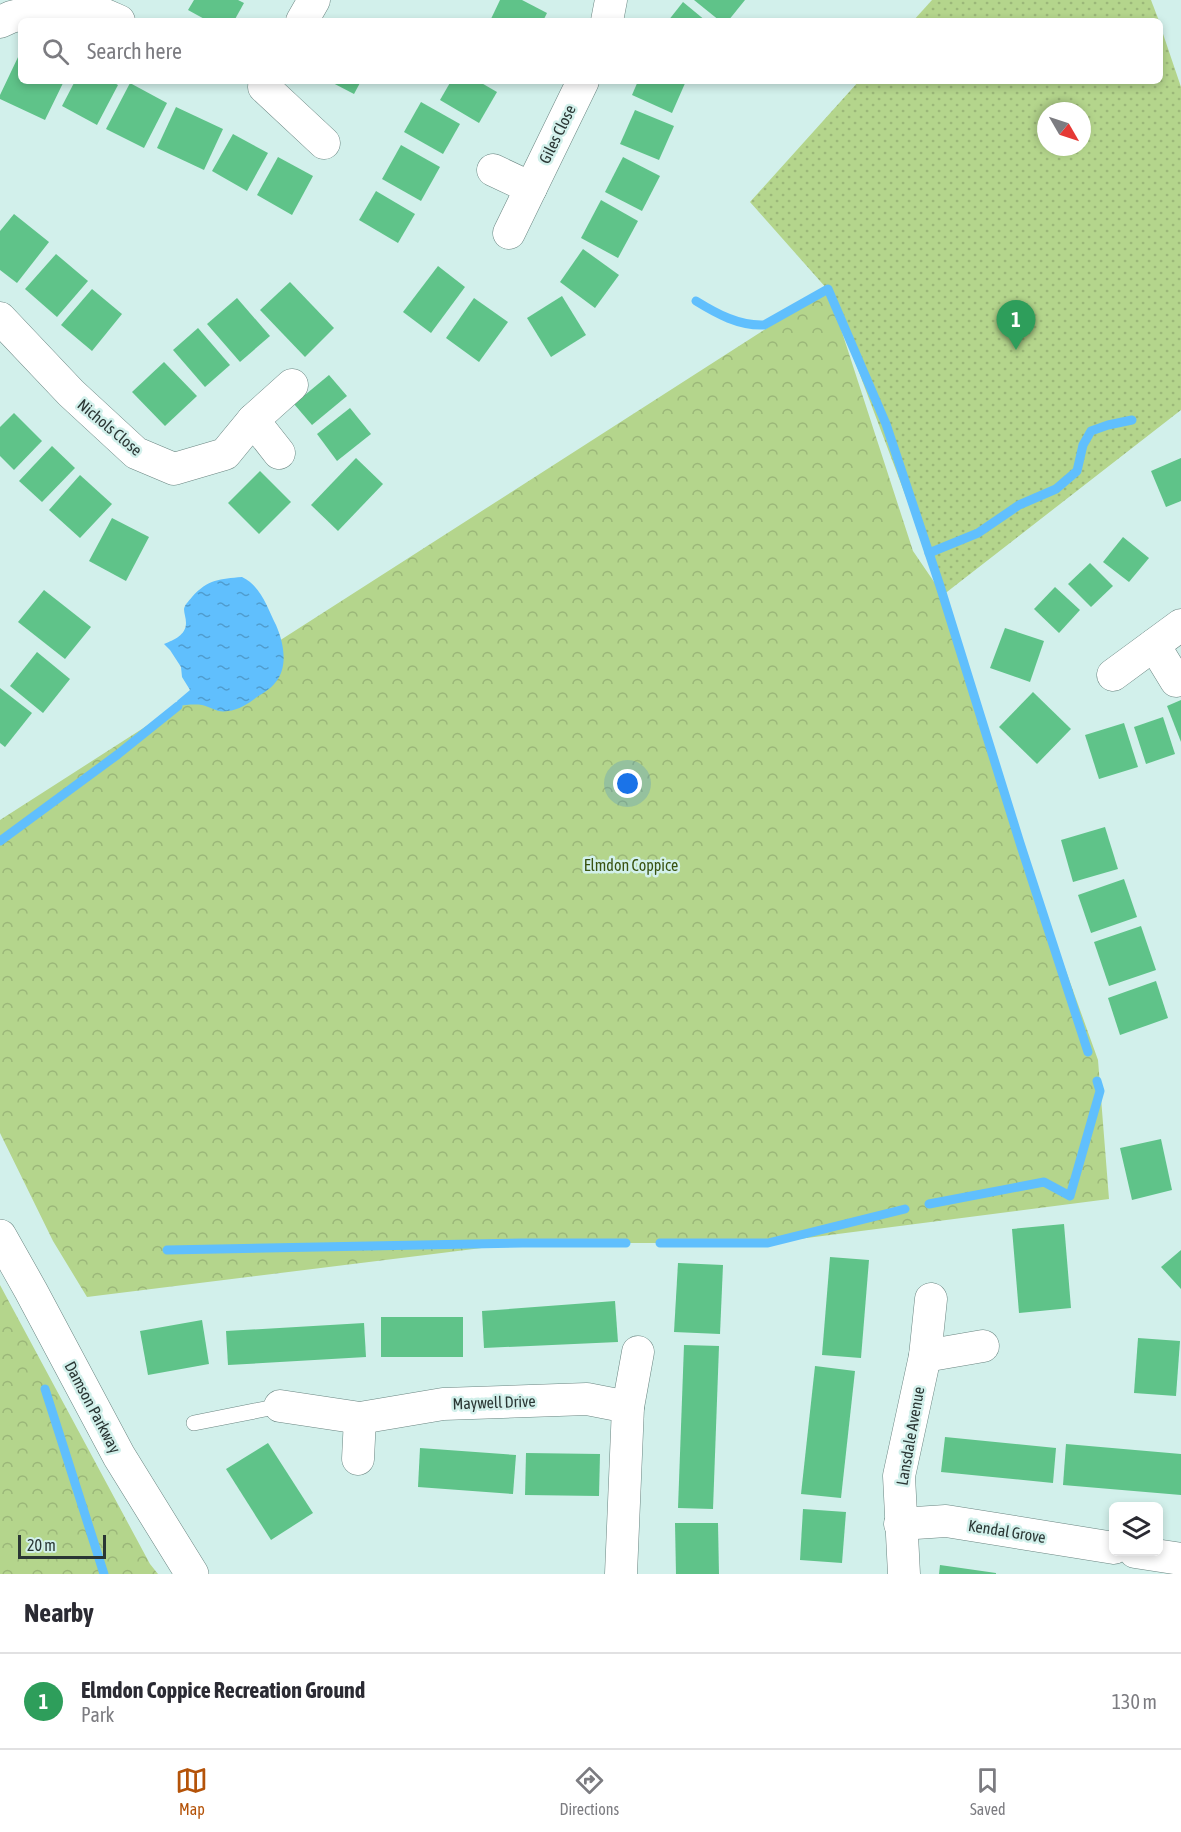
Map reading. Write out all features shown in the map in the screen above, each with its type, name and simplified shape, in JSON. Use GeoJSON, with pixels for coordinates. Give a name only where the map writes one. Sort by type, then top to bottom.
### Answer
{"type":"FeatureCollection","features":[{"type":"Feature","properties":{"kind":"street"},"geometry":{"type":"LineString","coordinates":[[304,18],[314,0]]}},
{"type":"Feature","properties":{"kind":"street"},"geometry":{"type":"LineString","coordinates":[[608,18],[611,0]]}},
{"type":"Feature","properties":{"kind":"street"},"geometry":{"type":"LineString","coordinates":[[0,22],[34,5],[103,14],[112,18]]}},
{"type":"Feature","properties":{"kind":"street"},"geometry":{"type":"LineString","coordinates":[[262,84],[324,143]]}},
{"type":"Feature","properties":{"kind":"street","name":"Giles Close"},"geometry":{"type":"LineString","coordinates":[[509,233],[582,84]]}},
{"type":"Feature","properties":{"kind":"street"},"geometry":{"type":"LineString","coordinates":[[493,170],[531,188]]}},
{"type":"Feature","properties":{"kind":"street","name":"Nichols Close"},"geometry":{"type":"LineString","coordinates":[[0,318],[71,393],[136,453],[174,469],[225,454],[253,420],[292,385]]}},
{"type":"Feature","properties":{"kind":"street"},"geometry":{"type":"LineString","coordinates":[[253,420],[279,453]]}},
{"type":"Feature","properties":{"kind":"street"},"geometry":{"type":"LineString","coordinates":[[1113,675],[1181,625]]}},
{"type":"Feature","properties":{"kind":"street"},"geometry":{"type":"LineString","coordinates":[[1154,645],[1176,681]]}},
{"type":"Feature","properties":{"kind":"street","name":"Damson Parkway"},"geometry":{"type":"LineString","coordinates":[[0,1236],[119,1456],[192,1574]]}},
{"type":"Feature","properties":{"kind":"street","name":"Lansdale Avenue"},"geometry":{"type":"LineString","coordinates":[[904,1574],[899,1476],[925,1356],[930,1299]]}},
{"type":"Feature","properties":{"kind":"street"},"geometry":{"type":"LineString","coordinates":[[925,1356],[983,1346]]}},
{"type":"Feature","properties":{"kind":"street"},"geometry":{"type":"LineString","coordinates":[[621,1574],[628,1407],[638,1352]]}},
{"type":"Feature","properties":{"kind":"street","name":"Maywell Drive"},"geometry":{"type":"LineString","coordinates":[[280,1406],[360,1418],[443,1404],[588,1399],[628,1407]]}},
{"type":"Feature","properties":{"kind":"street"},"geometry":{"type":"LineString","coordinates":[[358,1459],[360,1418]]}},
{"type":"Feature","properties":{"kind":"street","name":"Kendal Grove"},"geometry":{"type":"LineString","coordinates":[[900,1524],[946,1521],[1109,1547]]}},
{"type":"Feature","properties":{"kind":"street"},"geometry":{"type":"LineString","coordinates":[[1163,1556],[1181,1559]]}},
{"type":"Feature","properties":{"kind":"lane","name":"Maywell Drive"},"geometry":{"type":"LineString","coordinates":[[194,1422],[280,1406]]}},
{"type":"Feature","properties":{"kind":"green space"},"geometry":{"type":"Polygon","coordinates":[[[932,0],[1151,0],[1158,18],[916,18],[932,0]]]}},
{"type":"Feature","properties":{"kind":"green space"},"geometry":{"type":"Polygon","coordinates":[[[1163,34],[1181,87],[1181,410],[943,595],[828,290],[750,202],[856,84],[1163,84],[1163,34]]]}},
{"type":"Feature","properties":{"kind":"green space","name":"Elmdon Coppice"},"geometry":{"type":"Polygon","coordinates":[[[828,289],[913,551],[943,595],[1020,843],[1098,1060],[1109,1199],[768,1243],[522,1243],[87,1297],[53,1241],[0,1133],[0,820],[828,289]]]}},
{"type":"Feature","properties":{"kind":"green space"},"geometry":{"type":"Polygon","coordinates":[[[0,1285],[150,1564],[158,1574],[0,1574],[0,1285]]]}},
{"type":"Feature","properties":{"kind":"water"},"geometry":{"type":"Polygon","coordinates":[[[242,577],[259,591],[279,631],[284,659],[281,673],[271,687],[244,706],[232,710],[214,710],[199,705],[178,706],[177,701],[190,690],[182,677],[181,667],[164,644],[175,639],[184,631],[185,607],[198,591],[215,581],[242,577]]]}},
{"type":"Feature","properties":{"kind":"building"},"geometry":{"type":"Polygon","coordinates":[[[194,0],[238,0],[244,3],[236,18],[203,18],[188,10],[194,0]]]}},
{"type":"Feature","properties":{"kind":"building"},"geometry":{"type":"Polygon","coordinates":[[[500,0],[522,0],[547,13],[544,18],[491,18],[500,0]]]}},
{"type":"Feature","properties":{"kind":"building"},"geometry":{"type":"Polygon","coordinates":[[[694,0],[745,0],[730,18],[716,18],[694,0]]]}},
{"type":"Feature","properties":{"kind":"building"},"geometry":{"type":"Polygon","coordinates":[[[683,2],[702,18],[670,18],[683,2]]]}},
{"type":"Feature","properties":{"kind":"building"},"geometry":{"type":"Polygon","coordinates":[[[18,57],[18,84],[63,84],[45,120],[0,99],[18,57]]]}},
{"type":"Feature","properties":{"kind":"building"},"geometry":{"type":"Polygon","coordinates":[[[73,84],[118,85],[97,125],[62,106],[73,84]]]}},
{"type":"Feature","properties":{"kind":"building"},"geometry":{"type":"Polygon","coordinates":[[[129,84],[167,103],[144,148],[106,129],[129,84]]]}},
{"type":"Feature","properties":{"kind":"building"},"geometry":{"type":"Polygon","coordinates":[[[335,84],[359,84],[354,94],[335,84]]]}},
{"type":"Feature","properties":{"kind":"building"},"geometry":{"type":"Polygon","coordinates":[[[449,84],[483,84],[497,92],[479,123],[440,100],[449,84]]]}},
{"type":"Feature","properties":{"kind":"building"},"geometry":{"type":"Polygon","coordinates":[[[637,84],[685,84],[672,113],[632,95],[637,84]]]}},
{"type":"Feature","properties":{"kind":"building"},"geometry":{"type":"Polygon","coordinates":[[[421,102],[460,124],[443,154],[404,132],[421,102]]]}},
{"type":"Feature","properties":{"kind":"building"},"geometry":{"type":"Polygon","coordinates":[[[176,107],[223,129],[204,170],[157,148],[176,107]]]}},
{"type":"Feature","properties":{"kind":"building"},"geometry":{"type":"Polygon","coordinates":[[[635,110],[674,126],[659,160],[620,144],[635,110]]]}},
{"type":"Feature","properties":{"kind":"building"},"geometry":{"type":"Polygon","coordinates":[[[233,134],[268,153],[247,191],[212,171],[233,134]]]}},
{"type":"Feature","properties":{"kind":"building"},"geometry":{"type":"Polygon","coordinates":[[[401,145],[440,167],[421,201],[382,179],[401,145]]]}},
{"type":"Feature","properties":{"kind":"building"},"geometry":{"type":"Polygon","coordinates":[[[278,157],[313,176],[292,215],[257,195],[278,157]]]}},
{"type":"Feature","properties":{"kind":"building"},"geometry":{"type":"Polygon","coordinates":[[[623,157],[660,176],[642,211],[605,192],[623,157]]]}},
{"type":"Feature","properties":{"kind":"building"},"geometry":{"type":"Polygon","coordinates":[[[376,191],[415,214],[398,243],[359,220],[376,191]]]}},
{"type":"Feature","properties":{"kind":"building"},"geometry":{"type":"Polygon","coordinates":[[[601,200],[638,221],[618,258],[581,238],[601,200]]]}},
{"type":"Feature","properties":{"kind":"building"},"geometry":{"type":"Polygon","coordinates":[[[14,214],[49,242],[17,283],[0,270],[0,231],[14,214]]]}},
{"type":"Feature","properties":{"kind":"building"},"geometry":{"type":"Polygon","coordinates":[[[583,249],[619,275],[595,308],[560,282],[583,249]]]}},
{"type":"Feature","properties":{"kind":"building"},"geometry":{"type":"Polygon","coordinates":[[[56,254],[88,281],[57,317],[25,289],[56,254]]]}},
{"type":"Feature","properties":{"kind":"building"},"geometry":{"type":"Polygon","coordinates":[[[438,266],[465,287],[431,333],[403,312],[438,266]]]}},
{"type":"Feature","properties":{"kind":"building"},"geometry":{"type":"Polygon","coordinates":[[[290,282],[334,328],[305,357],[260,310],[290,282]]]}},
{"type":"Feature","properties":{"kind":"building"},"geometry":{"type":"Polygon","coordinates":[[[92,289],[122,314],[92,351],[61,325],[92,289]]]}},
{"type":"Feature","properties":{"kind":"building"},"geometry":{"type":"Polygon","coordinates":[[[562,296],[586,335],[551,357],[527,318],[562,296]]]}},
{"type":"Feature","properties":{"kind":"building"},"geometry":{"type":"Polygon","coordinates":[[[237,298],[270,336],[240,362],[207,324],[237,298]]]}},
{"type":"Feature","properties":{"kind":"building"},"geometry":{"type":"Polygon","coordinates":[[[474,298],[508,322],[479,362],[446,338],[474,298]]]}},
{"type":"Feature","properties":{"kind":"building"},"geometry":{"type":"Polygon","coordinates":[[[198,328],[230,365],[205,387],[173,350],[198,328]]]}},
{"type":"Feature","properties":{"kind":"building"},"geometry":{"type":"Polygon","coordinates":[[[164,362],[197,396],[165,426],[132,392],[164,362]]]}},
{"type":"Feature","properties":{"kind":"building"},"geometry":{"type":"Polygon","coordinates":[[[329,375],[347,396],[312,425],[294,404],[329,375]]]}},
{"type":"Feature","properties":{"kind":"building"},"geometry":{"type":"Polygon","coordinates":[[[350,408],[371,434],[337,461],[317,434],[350,408]]]}},
{"type":"Feature","properties":{"kind":"building"},"geometry":{"type":"Polygon","coordinates":[[[14,413],[42,441],[14,470],[0,456],[0,427],[14,413]]]}},
{"type":"Feature","properties":{"kind":"building"},"geometry":{"type":"Polygon","coordinates":[[[52,446],[75,468],[42,502],[19,481],[52,446]]]}},
{"type":"Feature","properties":{"kind":"building"},"geometry":{"type":"Polygon","coordinates":[[[356,458],[383,484],[338,531],[311,505],[356,458]]]}},
{"type":"Feature","properties":{"kind":"building"},"geometry":{"type":"Polygon","coordinates":[[[1181,458],[1181,501],[1166,507],[1151,471],[1181,458]]]}},
{"type":"Feature","properties":{"kind":"building"},"geometry":{"type":"Polygon","coordinates":[[[260,471],[291,502],[259,534],[228,503],[260,471]]]}},
{"type":"Feature","properties":{"kind":"building"},"geometry":{"type":"Polygon","coordinates":[[[80,475],[112,504],[80,538],[49,510],[80,475]]]}},
{"type":"Feature","properties":{"kind":"building"},"geometry":{"type":"Polygon","coordinates":[[[112,518],[149,537],[126,581],[89,561],[112,518]]]}},
{"type":"Feature","properties":{"kind":"building"},"geometry":{"type":"Polygon","coordinates":[[[1123,537],[1149,558],[1129,582],[1103,562],[1123,537]]]}},
{"type":"Feature","properties":{"kind":"building"},"geometry":{"type":"Polygon","coordinates":[[[1090,563],[1113,586],[1091,607],[1068,584],[1090,563]]]}},
{"type":"Feature","properties":{"kind":"building"},"geometry":{"type":"Polygon","coordinates":[[[1055,587],[1080,610],[1059,633],[1034,609],[1055,587]]]}},
{"type":"Feature","properties":{"kind":"building"},"geometry":{"type":"Polygon","coordinates":[[[44,590],[91,627],[65,659],[18,622],[44,590]]]}},
{"type":"Feature","properties":{"kind":"building"},"geometry":{"type":"Polygon","coordinates":[[[1005,628],[1044,641],[1030,682],[990,668],[1005,628]]]}},
{"type":"Feature","properties":{"kind":"building"},"geometry":{"type":"Polygon","coordinates":[[[37,652],[70,679],[43,713],[10,686],[37,652]]]}},
{"type":"Feature","properties":{"kind":"building"},"geometry":{"type":"Polygon","coordinates":[[[0,688],[32,713],[5,747],[0,743],[0,688]]]}},
{"type":"Feature","properties":{"kind":"building"},"geometry":{"type":"Polygon","coordinates":[[[1033,692],[1071,729],[1037,764],[999,727],[1033,692]]]}},
{"type":"Feature","properties":{"kind":"building"},"geometry":{"type":"Polygon","coordinates":[[[1181,700],[1181,742],[1167,706],[1181,700]]]}},
{"type":"Feature","properties":{"kind":"building"},"geometry":{"type":"Polygon","coordinates":[[[1163,717],[1175,754],[1146,764],[1134,727],[1163,717]]]}},
{"type":"Feature","properties":{"kind":"building"},"geometry":{"type":"Polygon","coordinates":[[[1124,723],[1138,767],[1099,779],[1085,735],[1124,723]]]}},
{"type":"Feature","properties":{"kind":"building"},"geometry":{"type":"Polygon","coordinates":[[[1105,827],[1118,869],[1073,882],[1061,840],[1105,827]]]}},
{"type":"Feature","properties":{"kind":"building"},"geometry":{"type":"Polygon","coordinates":[[[1124,879],[1137,917],[1091,933],[1078,895],[1124,879]]]}},
{"type":"Feature","properties":{"kind":"building"},"geometry":{"type":"Polygon","coordinates":[[[1141,926],[1156,970],[1109,986],[1094,942],[1141,926]]]}},
{"type":"Feature","properties":{"kind":"building"},"geometry":{"type":"Polygon","coordinates":[[[1156,981],[1168,1018],[1120,1035],[1108,998],[1156,981]]]}},
{"type":"Feature","properties":{"kind":"building"},"geometry":{"type":"Polygon","coordinates":[[[1161,1139],[1172,1190],[1132,1200],[1120,1148],[1161,1139]]]}},
{"type":"Feature","properties":{"kind":"building"},"geometry":{"type":"Polygon","coordinates":[[[1064,1224],[1071,1308],[1019,1313],[1012,1229],[1064,1224]]]}},
{"type":"Feature","properties":{"kind":"building"},"geometry":{"type":"Polygon","coordinates":[[[1181,1250],[1181,1289],[1161,1267],[1181,1250]]]}},
{"type":"Feature","properties":{"kind":"building"},"geometry":{"type":"Polygon","coordinates":[[[830,1257],[869,1260],[861,1358],[822,1355],[830,1257]]]}},
{"type":"Feature","properties":{"kind":"building"},"geometry":{"type":"Polygon","coordinates":[[[678,1263],[723,1265],[720,1334],[674,1332],[678,1263]]]}},
{"type":"Feature","properties":{"kind":"building"},"geometry":{"type":"Polygon","coordinates":[[[615,1301],[618,1342],[484,1348],[482,1311],[615,1301]]]}},
{"type":"Feature","properties":{"kind":"building"},"geometry":{"type":"Polygon","coordinates":[[[381,1317],[463,1317],[463,1357],[381,1357],[381,1317]]]}},
{"type":"Feature","properties":{"kind":"building"},"geometry":{"type":"Polygon","coordinates":[[[202,1320],[209,1364],[148,1375],[140,1331],[202,1320]]]}},
{"type":"Feature","properties":{"kind":"building"},"geometry":{"type":"Polygon","coordinates":[[[364,1323],[366,1357],[228,1365],[226,1331],[364,1323]]]}},
{"type":"Feature","properties":{"kind":"building"},"geometry":{"type":"Polygon","coordinates":[[[1138,1338],[1180,1341],[1176,1396],[1134,1393],[1138,1338]]]}},
{"type":"Feature","properties":{"kind":"building"},"geometry":{"type":"Polygon","coordinates":[[[684,1345],[719,1346],[713,1509],[678,1508],[684,1345]]]}},
{"type":"Feature","properties":{"kind":"building"},"geometry":{"type":"Polygon","coordinates":[[[815,1366],[855,1371],[841,1498],[801,1494],[815,1366]]]}},
{"type":"Feature","properties":{"kind":"building"},"geometry":{"type":"Polygon","coordinates":[[[945,1437],[1056,1448],[1053,1483],[941,1472],[945,1437]]]}},
{"type":"Feature","properties":{"kind":"building"},"geometry":{"type":"Polygon","coordinates":[[[268,1443],[313,1513],[271,1540],[226,1469],[268,1443]]]}},
{"type":"Feature","properties":{"kind":"building"},"geometry":{"type":"Polygon","coordinates":[[[1066,1444],[1181,1454],[1181,1495],[1063,1485],[1066,1444]]]}},
{"type":"Feature","properties":{"kind":"building"},"geometry":{"type":"Polygon","coordinates":[[[420,1448],[516,1455],[513,1494],[418,1487],[420,1448]]]}},
{"type":"Feature","properties":{"kind":"building"},"geometry":{"type":"Polygon","coordinates":[[[526,1453],[600,1454],[599,1496],[525,1495],[526,1453]]]}},
{"type":"Feature","properties":{"kind":"building"},"geometry":{"type":"Polygon","coordinates":[[[803,1509],[846,1512],[842,1563],[800,1560],[803,1509]]]}},
{"type":"Feature","properties":{"kind":"building"},"geometry":{"type":"Polygon","coordinates":[[[675,1523],[718,1523],[719,1574],[676,1574],[675,1523]]]}},
{"type":"Feature","properties":{"kind":"building"},"geometry":{"type":"Polygon","coordinates":[[[940,1565],[996,1573],[996,1574],[939,1574],[940,1565]]]}},
{"type":"Feature","properties":{"kind":"waterway"},"geometry":{"type":"LineString","coordinates":[[696,301],[720,315],[746,324],[764,325],[828,289],[886,424],[940,586],[1088,1052]]}},
{"type":"Feature","properties":{"kind":"waterway"},"geometry":{"type":"LineString","coordinates":[[929,553],[978,533],[1019,505],[1056,489],[1077,471],[1083,445],[1091,431],[1132,420]]}},
{"type":"Feature","properties":{"kind":"waterway"},"geometry":{"type":"LineString","coordinates":[[0,841],[117,755],[178,706]]}},
{"type":"Feature","properties":{"kind":"waterway"},"geometry":{"type":"LineString","coordinates":[[929,1204],[1044,1182],[1070,1196],[1100,1091],[1097,1081]]}},
{"type":"Feature","properties":{"kind":"waterway"},"geometry":{"type":"LineString","coordinates":[[660,1243],[768,1243],[905,1209]]}},
{"type":"Feature","properties":{"kind":"waterway"},"geometry":{"type":"LineString","coordinates":[[167,1250],[626,1243]]}},
{"type":"Feature","properties":{"kind":"waterway"},"geometry":{"type":"LineString","coordinates":[[45,1389],[104,1574]]}},
{"type":"Feature","properties":{"kind":"place","name":"Elmdon Coppice Recreation Ground"},"geometry":{"type":"Point","coordinates":[1016,350]}}]}
